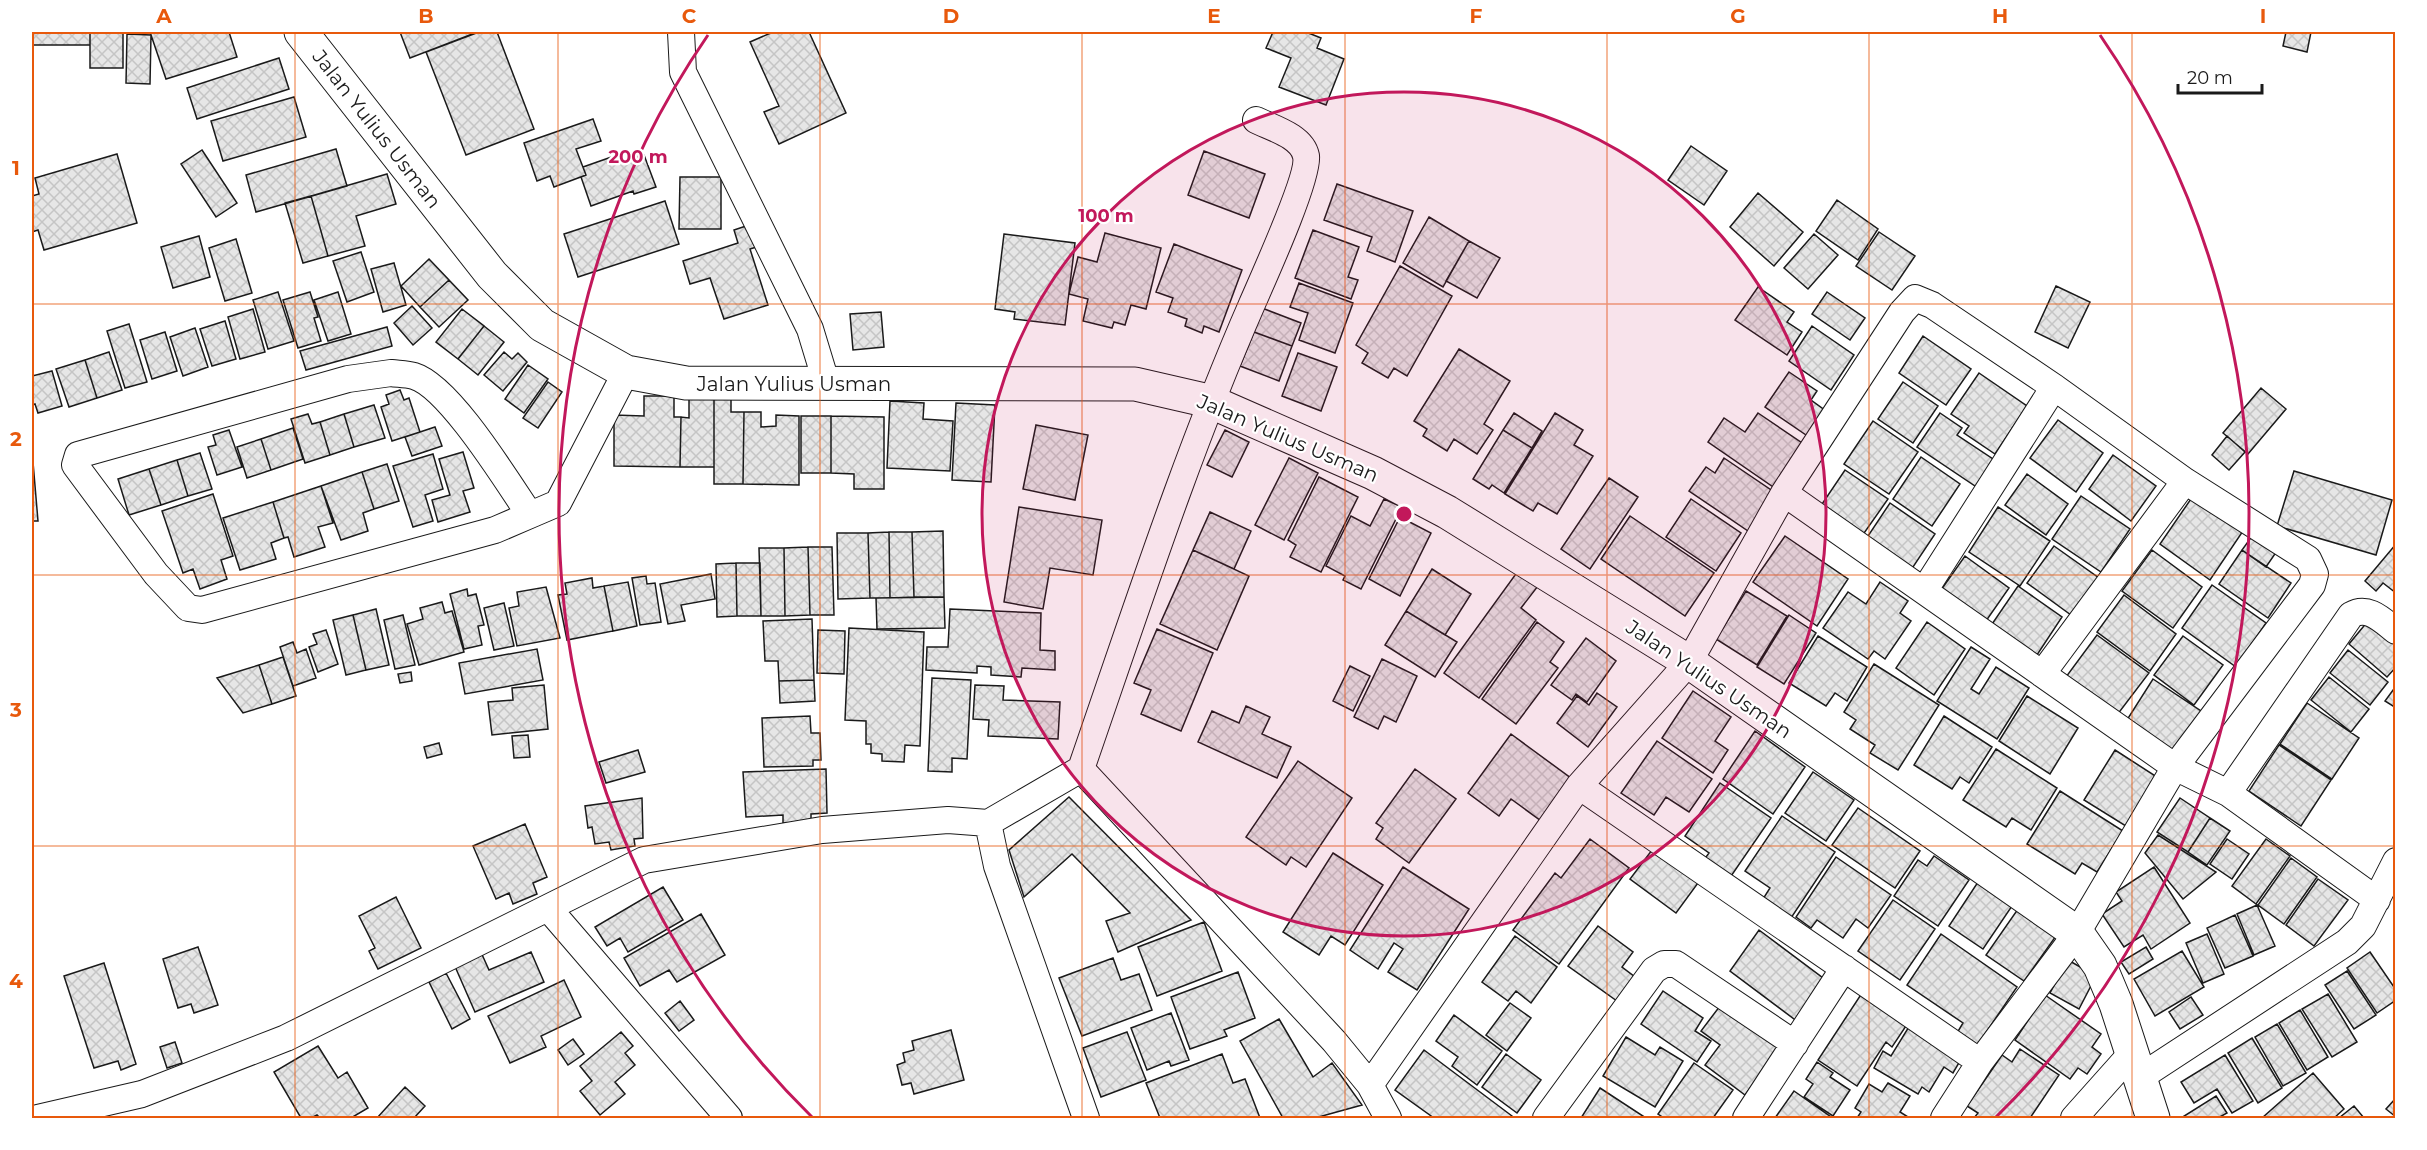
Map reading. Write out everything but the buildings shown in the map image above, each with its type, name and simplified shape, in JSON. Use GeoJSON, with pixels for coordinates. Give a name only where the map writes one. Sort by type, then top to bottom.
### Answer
{"type":"FeatureCollection","features":[{"type":"Feature","properties":{"kind":"street","name":"Jalan Yulius Usman"},"geometry":{"type":"LineString","coordinates":[[301,32],[492,275],[542,325],[626,372],[686,383],[1135,384],[1209,401],[1373,473],[1447,512],[1689,662],[2077,933]]}},
{"type":"Feature","properties":{"kind":"street"},"geometry":{"type":"LineString","coordinates":[[681,32],[684,72],[810,329],[827,385]]}},
{"type":"Feature","properties":{"kind":"street"},"geometry":{"type":"LineString","coordinates":[[47,1118],[142,1094],[286,1038],[644,860],[822,830],[948,820],[988,823],[1081,769],[1209,401],[1277,247],[1304,174],[1307,157],[1302,146],[1290,136],[1256,120]]}},
{"type":"Feature","properties":{"kind":"street"},"geometry":{"type":"LineString","coordinates":[[1370,1085],[1579,786],[1689,662],[1784,493],[1902,312],[1915,298],[1932,305],[2054,387],[2186,481],[2308,560],[2313,567],[2315,579],[2175,767],[2077,933],[1980,1062],[1944,1119]]}},
{"type":"Feature","properties":{"kind":"street"},"geometry":{"type":"LineString","coordinates":[[530,515],[477,437],[436,390],[416,376],[391,373],[348,379],[78,455],[75,465],[156,574],[188,608],[202,610],[495,531],[558,503],[626,372]]}},
{"type":"Feature","properties":{"kind":"street"},"geometry":{"type":"LineString","coordinates":[[1924,591],[2054,387]]}},
{"type":"Feature","properties":{"kind":"street"},"geometry":{"type":"LineString","coordinates":[[2043,674],[2186,481]]}},
{"type":"Feature","properties":{"kind":"street"},"geometry":{"type":"LineString","coordinates":[[1784,493],[2175,767],[2228,794],[2377,900]]}},
{"type":"Feature","properties":{"kind":"street"},"geometry":{"type":"LineString","coordinates":[[2228,794],[2350,615],[2362,611],[2375,615],[2396,631]]}},
{"type":"Feature","properties":{"kind":"street"},"geometry":{"type":"LineString","coordinates":[[1081,769],[1334,1041],[1370,1085],[1388,1119]]}},
{"type":"Feature","properties":{"kind":"street"},"geometry":{"type":"LineString","coordinates":[[1579,786],[1980,1062]]}},
{"type":"Feature","properties":{"kind":"street"},"geometry":{"type":"LineString","coordinates":[[988,823],[997,866],[1086,1119]]}},
{"type":"Feature","properties":{"kind":"street"},"geometry":{"type":"LineString","coordinates":[[2074,1119],[2135,1065],[2347,942],[2363,926],[2396,861]]}},
{"type":"Feature","properties":{"kind":"street"},"geometry":{"type":"LineString","coordinates":[[548,908],[723,1117]]}},
{"type":"Feature","properties":{"kind":"street"},"geometry":{"type":"LineString","coordinates":[[2077,933],[2100,966],[2153,1119]]}},
{"type":"Feature","properties":{"kind":"street"},"geometry":{"type":"LineString","coordinates":[[1546,1119],[1631,1000],[1654,970],[1664,964],[1676,964],[1795,1044]]}},
{"type":"Feature","properties":{"kind":"street"},"geometry":{"type":"LineString","coordinates":[[1746,1119],[1844,969]]}}]}
